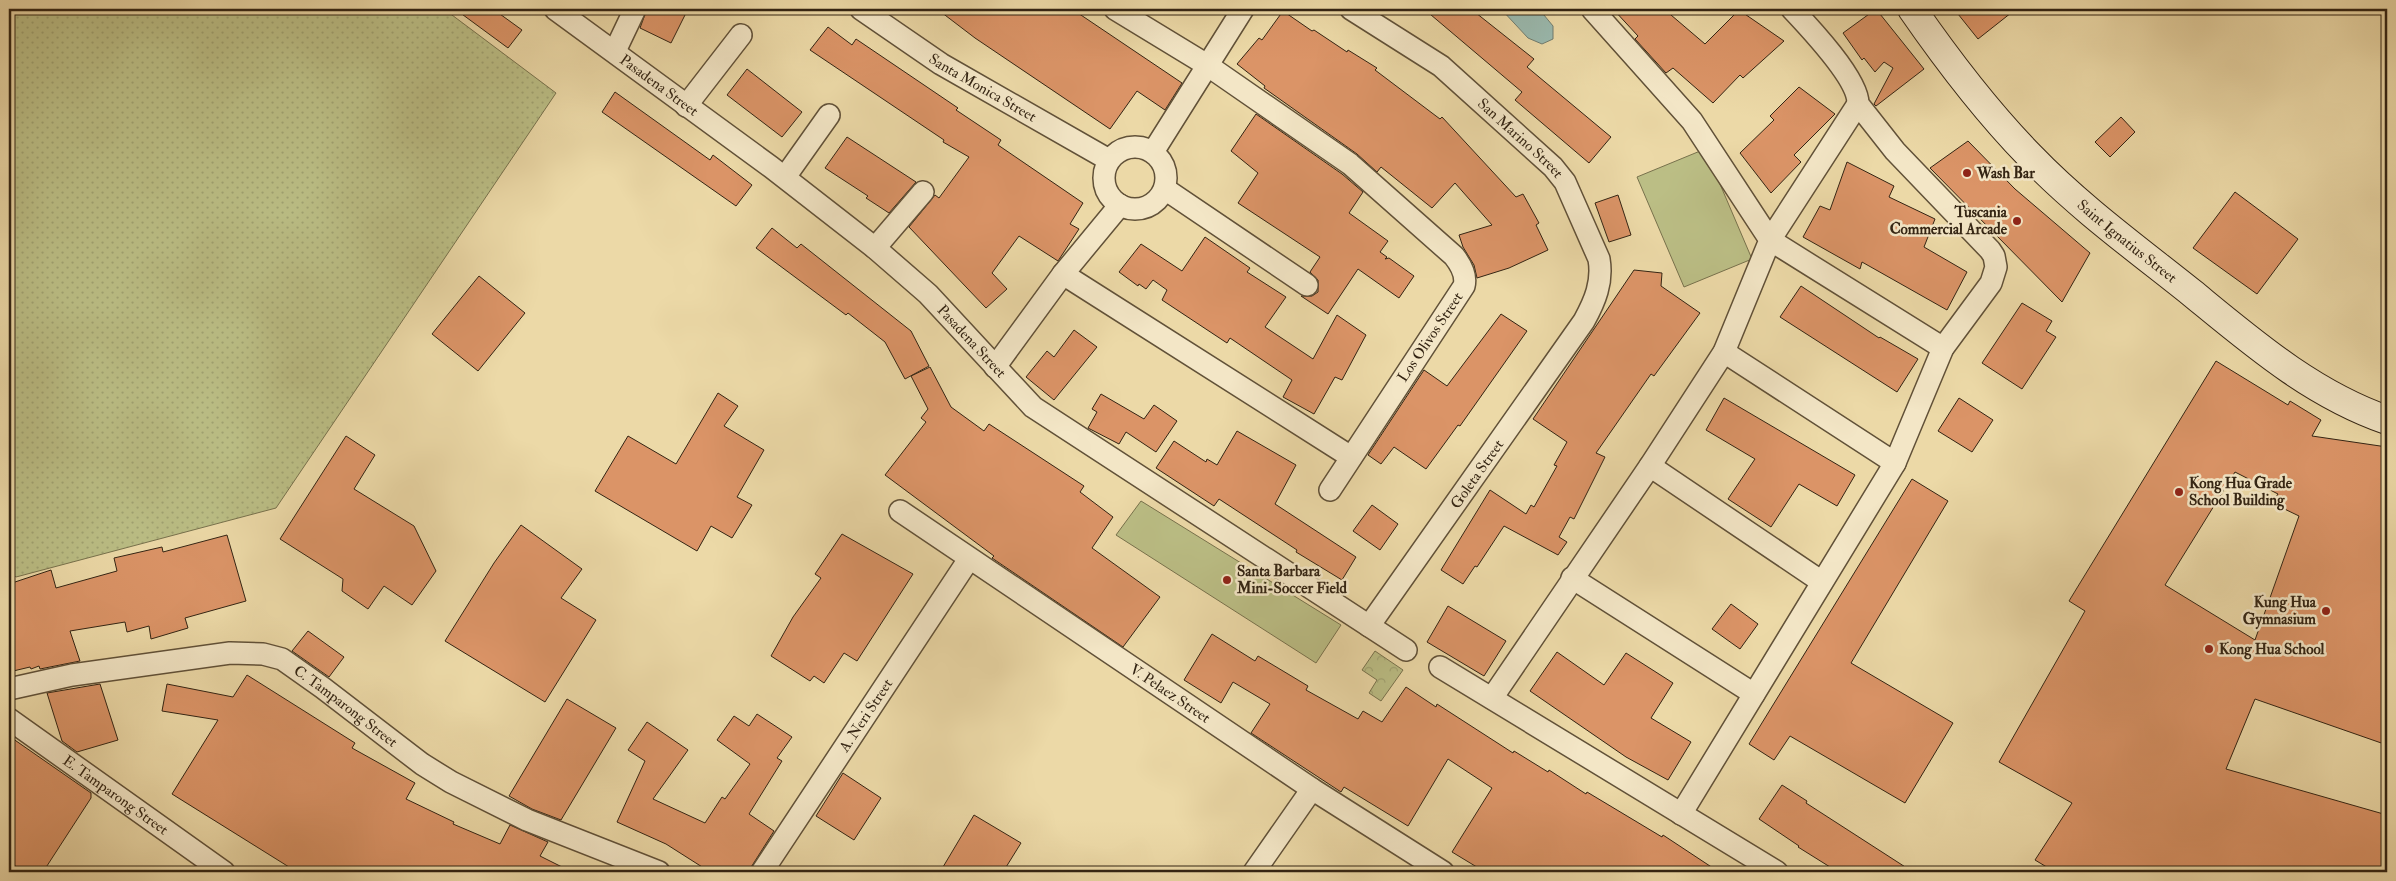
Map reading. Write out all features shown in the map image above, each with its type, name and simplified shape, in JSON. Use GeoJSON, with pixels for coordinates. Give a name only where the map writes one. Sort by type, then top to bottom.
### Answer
{"type":"FeatureCollection","features":[{"type":"Feature","properties":{"kind":"street","name":"Pasadena Street"},"geometry":{"type":"LineString","coordinates":[[555,9],[785,177],[875,248],[928,294],[1032,407],[1406,650]]}},
{"type":"Feature","properties":{"kind":"street"},"geometry":{"type":"LineString","coordinates":[[615,51],[635,9]]}},
{"type":"Feature","properties":{"kind":"street","name":"Santa Monica Street"},"geometry":{"type":"LineString","coordinates":[[860,9],[941,64],[1109,160]]}},
{"type":"Feature","properties":{"kind":"street","name":"Los Olivos Street"},"geometry":{"type":"LineString","coordinates":[[1115,9],[1207,64],[1350,164],[1454,256],[1462,269],[1464,286],[1330,490]]}},
{"type":"Feature","properties":{"kind":"street"},"geometry":{"type":"LineString","coordinates":[[1153,152],[1243,9]]}},
{"type":"Feature","properties":{"kind":"street","name":"San Marino Street"},"geometry":{"type":"LineString","coordinates":[[1351,9],[1449,73],[1553,167],[1565,182],[1599,259],[1601,271],[1594,304],[1584,321]]}},
{"type":"Feature","properties":{"kind":"street"},"geometry":{"type":"LineString","coordinates":[[1592,9],[1692,121],[1770,240],[1943,348]]}},
{"type":"Feature","properties":{"kind":"street"},"geometry":{"type":"LineString","coordinates":[[1492,698],[1650,466],[1724,352],[1770,240],[1858,104],[1858,94],[1840,64],[1792,9]]}},
{"type":"Feature","properties":{"kind":"street","name":"Saint Ignatius Street"},"geometry":{"type":"LineString","coordinates":[[1912,9],[1988,111],[2072,197],[2243,335],[2301,378],[2347,405],[2387,420]]}},
{"type":"Feature","properties":{"kind":"street"},"geometry":{"type":"LineString","coordinates":[[686,106],[740,35]]}},
{"type":"Feature","properties":{"kind":"street"},"geometry":{"type":"LineString","coordinates":[[1681,814],[1895,463],[1943,348],[1991,283],[1996,267],[1994,256],[1895,151],[1858,104]]}},
{"type":"Feature","properties":{"kind":"street"},"geometry":{"type":"LineString","coordinates":[[785,177],[829,115]]}},
{"type":"Feature","properties":{"kind":"street"},"geometry":{"type":"LineString","coordinates":[[1134,146],[1153,152],[1166,169],[1165,189],[1158,200],[1149,206],[1138,209],[1120,205],[1110,197],[1105,188],[1103,179],[1109,160],[1116,153],[1134,146]]}},
{"type":"Feature","properties":{"kind":"street"},"geometry":{"type":"LineString","coordinates":[[1165,189],[1307,285]]}},
{"type":"Feature","properties":{"kind":"street"},"geometry":{"type":"LineString","coordinates":[[875,248],[923,192]]}},
{"type":"Feature","properties":{"kind":"street"},"geometry":{"type":"LineString","coordinates":[[995,367],[1063,274],[1120,205]]}},
{"type":"Feature","properties":{"kind":"street"},"geometry":{"type":"LineString","coordinates":[[1063,274],[1351,457]]}},
{"type":"Feature","properties":{"kind":"street","name":"Goleta Street"},"geometry":{"type":"LineString","coordinates":[[1369,626],[1584,321]]}},
{"type":"Feature","properties":{"kind":"street"},"geometry":{"type":"LineString","coordinates":[[1724,352],[1895,463]]}},
{"type":"Feature","properties":{"kind":"street"},"geometry":{"type":"LineString","coordinates":[[1650,466],[1822,582]]}},
{"type":"Feature","properties":{"kind":"street","name":"V. Pelaez Street"},"geometry":{"type":"LineString","coordinates":[[900,511],[1312,789],[1443,872]]}},
{"type":"Feature","properties":{"kind":"street","name":"A. Neri Street"},"geometry":{"type":"LineString","coordinates":[[762,872],[969,559]]}},
{"type":"Feature","properties":{"kind":"street"},"geometry":{"type":"LineString","coordinates":[[1572,578],[1754,694]]}},
{"type":"Feature","properties":{"kind":"street","name":"C. Tamparong Street"},"geometry":{"type":"LineString","coordinates":[[9,689],[72,675],[230,653],[263,654],[282,659],[324,688],[422,764],[451,782],[527,820],[659,872]]}},
{"type":"Feature","properties":{"kind":"street"},"geometry":{"type":"LineString","coordinates":[[1440,667],[1777,872]]}},
{"type":"Feature","properties":{"kind":"street","name":"E. Tamparong Street"},"geometry":{"type":"LineString","coordinates":[[9,719],[224,872]]}},
{"type":"Feature","properties":{"kind":"street"},"geometry":{"type":"LineString","coordinates":[[1254,872],[1312,789]]}},
{"type":"Feature","properties":{"kind":"green space"},"geometry":{"type":"Polygon","coordinates":[[[9,9],[444,9],[556,93],[276,508],[16,577],[9,572],[9,9]]]}},
{"type":"Feature","properties":{"kind":"green space"},"geometry":{"type":"Polygon","coordinates":[[[1705,149],[1752,259],[1684,287],[1637,177],[1705,149]]]}},
{"type":"Feature","properties":{"kind":"green space","name":"Santa Barbara Mini-Soccer Field"},"geometry":{"type":"Polygon","coordinates":[[[1141,501],[1341,625],[1316,663],[1116,535],[1141,501]]]}},
{"type":"Feature","properties":{"kind":"green space"},"geometry":{"type":"Polygon","coordinates":[[[1375,651],[1403,670],[1381,701],[1369,693],[1377,680],[1362,670],[1375,651]]]}},
{"type":"Feature","properties":{"kind":"water"},"geometry":{"type":"Polygon","coordinates":[[[1501,9],[1539,9],[1553,26],[1553,39],[1542,44],[1528,38],[1501,9]]]}},
{"type":"Feature","properties":{"kind":"building"},"geometry":{"type":"Polygon","coordinates":[[[455,9],[493,9],[522,30],[508,48],[455,9]]]}},
{"type":"Feature","properties":{"kind":"building"},"geometry":{"type":"Polygon","coordinates":[[[647,9],[688,9],[671,43],[640,28],[647,9]]]}},
{"type":"Feature","properties":{"kind":"building"},"geometry":{"type":"Polygon","coordinates":[[[937,9],[1072,9],[1182,83],[1165,110],[1137,91],[1110,129],[975,38],[937,9]]]}},
{"type":"Feature","properties":{"kind":"building"},"geometry":{"type":"Polygon","coordinates":[[[1424,9],[1471,9],[1534,59],[1527,67],[1611,137],[1589,163],[1515,100],[1522,92],[1424,9]]]}},
{"type":"Feature","properties":{"kind":"building"},"geometry":{"type":"Polygon","coordinates":[[[1613,9],[1664,9],[1705,44],[1739,10],[1784,41],[1743,78],[1740,75],[1713,103],[1673,68],[1666,73],[1635,39],[1638,36],[1613,9]]]}},
{"type":"Feature","properties":{"kind":"building"},"geometry":{"type":"Polygon","coordinates":[[[1876,9],[1924,69],[1876,106],[1874,104],[1893,68],[1884,62],[1875,72],[1864,58],[1862,60],[1843,33],[1876,9]]]}},
{"type":"Feature","properties":{"kind":"building"},"geometry":{"type":"Polygon","coordinates":[[[1954,9],[2016,9],[1978,39],[1954,9]]]}},
{"type":"Feature","properties":{"kind":"building"},"geometry":{"type":"Polygon","coordinates":[[[1283,11],[1312,31],[1314,30],[1347,52],[1348,50],[1377,68],[1375,70],[1440,119],[1442,117],[1516,197],[1523,194],[1539,223],[1536,225],[1548,250],[1509,268],[1477,278],[1474,265],[1463,247],[1459,235],[1492,225],[1455,183],[1432,208],[1381,167],[1377,172],[1357,154],[1264,88],[1265,86],[1237,64],[1259,38],[1262,40],[1283,11]]]}},
{"type":"Feature","properties":{"kind":"building"},"geometry":{"type":"Polygon","coordinates":[[[828,27],[852,45],[856,39],[958,108],[956,110],[1001,140],[998,145],[1083,203],[1070,224],[1079,229],[1058,261],[1019,236],[992,273],[1007,289],[986,308],[909,227],[935,195],[939,198],[969,157],[943,142],[944,140],[810,50],[828,27]]]}},
{"type":"Feature","properties":{"kind":"building"},"geometry":{"type":"Polygon","coordinates":[[[747,69],[802,112],[782,137],[727,95],[747,69]]]}},
{"type":"Feature","properties":{"kind":"building"},"geometry":{"type":"Polygon","coordinates":[[[1799,87],[1835,114],[1794,155],[1801,162],[1771,193],[1740,153],[1774,120],[1770,116],[1799,87]]]}},
{"type":"Feature","properties":{"kind":"building"},"geometry":{"type":"Polygon","coordinates":[[[615,92],[710,160],[713,155],[752,185],[736,206],[602,112],[615,92]]]}},
{"type":"Feature","properties":{"kind":"building"},"geometry":{"type":"Polygon","coordinates":[[[1256,114],[1342,174],[1363,192],[1349,213],[1388,241],[1380,252],[1387,257],[1385,259],[1389,258],[1414,276],[1399,298],[1358,269],[1328,314],[1301,296],[1312,296],[1318,292],[1318,280],[1310,272],[1320,257],[1238,203],[1258,173],[1231,151],[1256,114]]]}},
{"type":"Feature","properties":{"kind":"building"},"geometry":{"type":"Polygon","coordinates":[[[2121,117],[2135,132],[2110,157],[2095,142],[2121,117]]]}},
{"type":"Feature","properties":{"kind":"building"},"geometry":{"type":"Polygon","coordinates":[[[847,137],[916,182],[889,213],[866,198],[868,196],[825,168],[847,137]]]}},
{"type":"Feature","properties":{"kind":"building","name":"Tuscania Commercial Arcade"},"geometry":{"type":"Polygon","coordinates":[[[1968,141],[2015,189],[2090,253],[2062,302],[1930,168],[1968,141]]]}},
{"type":"Feature","properties":{"kind":"building"},"geometry":{"type":"Polygon","coordinates":[[[1847,162],[1894,186],[1889,197],[1935,219],[1924,247],[1967,272],[1947,310],[1862,262],[1860,269],[1803,237],[1820,206],[1830,210],[1847,162]]]}},
{"type":"Feature","properties":{"kind":"building"},"geometry":{"type":"Polygon","coordinates":[[[2235,192],[2298,239],[2257,294],[2193,248],[2235,192]]]}},
{"type":"Feature","properties":{"kind":"building"},"geometry":{"type":"Polygon","coordinates":[[[1618,195],[1631,235],[1609,242],[1595,203],[1618,195]]]}},
{"type":"Feature","properties":{"kind":"building"},"geometry":{"type":"Polygon","coordinates":[[[772,228],[797,248],[801,244],[911,331],[929,366],[905,379],[885,342],[848,313],[846,315],[756,248],[772,228]]]}},
{"type":"Feature","properties":{"kind":"building"},"geometry":{"type":"Polygon","coordinates":[[[1205,237],[1250,268],[1247,272],[1286,297],[1265,327],[1313,359],[1337,315],[1366,335],[1342,380],[1335,377],[1314,414],[1283,397],[1292,380],[1230,338],[1227,343],[1162,300],[1167,290],[1153,280],[1146,289],[1139,284],[1138,286],[1119,272],[1141,244],[1182,271],[1205,237]]]}},
{"type":"Feature","properties":{"kind":"building"},"geometry":{"type":"Polygon","coordinates":[[[1634,270],[1662,273],[1661,286],[1700,313],[1654,376],[1651,374],[1596,453],[1605,457],[1574,519],[1570,517],[1559,537],[1567,542],[1558,555],[1504,526],[1477,567],[1475,566],[1463,584],[1441,570],[1490,490],[1526,514],[1531,505],[1534,507],[1557,466],[1554,465],[1567,442],[1533,419],[1634,270]]]}},
{"type":"Feature","properties":{"kind":"building"},"geometry":{"type":"Polygon","coordinates":[[[479,276],[525,313],[478,371],[432,334],[479,276]]]}},
{"type":"Feature","properties":{"kind":"building"},"geometry":{"type":"Polygon","coordinates":[[[1801,286],[1879,338],[1918,359],[1897,392],[1780,317],[1801,286]]]}},
{"type":"Feature","properties":{"kind":"building"},"geometry":{"type":"Polygon","coordinates":[[[2022,303],[2052,321],[2046,331],[2056,337],[2022,389],[1982,363],[2022,303]]]}},
{"type":"Feature","properties":{"kind":"building"},"geometry":{"type":"Polygon","coordinates":[[[1501,314],[1527,331],[1460,426],[1458,425],[1426,469],[1394,447],[1381,464],[1368,455],[1424,370],[1447,386],[1501,314]]]}},
{"type":"Feature","properties":{"kind":"building"},"geometry":{"type":"Polygon","coordinates":[[[1074,330],[1097,347],[1054,400],[1026,377],[1047,351],[1054,357],[1074,330]]]}},
{"type":"Feature","properties":{"kind":"building","name":"Kong Hua School"},"geometry":{"type":"Polygon","coordinates":[[[2216,361],[2288,405],[2290,401],[2321,420],[2312,436],[2387,447],[2387,745],[2255,699],[2226,769],[2387,815],[2387,872],[2055,872],[2035,860],[2072,803],[1999,762],[2085,611],[2069,601],[2216,361]],[[2235,472],[2165,585],[2255,640],[2299,516],[2272,503],[2278,494],[2235,472]]]}},
{"type":"Feature","properties":{"kind":"building"},"geometry":{"type":"Polygon","coordinates":[[[930,367],[951,407],[984,431],[989,424],[1084,486],[1080,492],[1113,517],[1092,548],[1160,597],[1123,647],[992,558],[994,556],[885,475],[926,422],[921,418],[928,409],[911,376],[930,367]]]}},
{"type":"Feature","properties":{"kind":"building"},"geometry":{"type":"Polygon","coordinates":[[[718,393],[738,406],[724,426],[764,450],[737,497],[752,505],[732,538],[711,526],[697,551],[595,491],[628,436],[676,464],[718,393]]]}},
{"type":"Feature","properties":{"kind":"building"},"geometry":{"type":"Polygon","coordinates":[[[1101,394],[1144,419],[1154,405],[1177,421],[1156,452],[1126,432],[1119,444],[1088,428],[1097,412],[1092,409],[1101,394]]]}},
{"type":"Feature","properties":{"kind":"building"},"geometry":{"type":"Polygon","coordinates":[[[1724,398],[1855,475],[1837,506],[1799,484],[1771,527],[1728,499],[1755,459],[1706,430],[1724,398]]]}},
{"type":"Feature","properties":{"kind":"building"},"geometry":{"type":"Polygon","coordinates":[[[1959,398],[1993,420],[1972,452],[1938,431],[1959,398]]]}},
{"type":"Feature","properties":{"kind":"building"},"geometry":{"type":"Polygon","coordinates":[[[1237,431],[1296,465],[1275,504],[1356,557],[1342,580],[1296,552],[1297,550],[1219,499],[1214,506],[1156,468],[1174,441],[1206,462],[1207,459],[1217,465],[1237,431]]]}},
{"type":"Feature","properties":{"kind":"building"},"geometry":{"type":"Polygon","coordinates":[[[346,436],[375,455],[354,489],[414,526],[436,571],[412,605],[384,586],[368,609],[342,591],[343,579],[280,539],[346,436]]]}},
{"type":"Feature","properties":{"kind":"building"},"geometry":{"type":"Polygon","coordinates":[[[1912,479],[1948,501],[1851,663],[1953,723],[1905,803],[1790,736],[1774,760],[1749,744],[1912,479]]]}},
{"type":"Feature","properties":{"kind":"building"},"geometry":{"type":"Polygon","coordinates":[[[1372,505],[1398,524],[1380,550],[1353,531],[1372,505]]]}},
{"type":"Feature","properties":{"kind":"building"},"geometry":{"type":"Polygon","coordinates":[[[521,525],[582,569],[561,598],[596,620],[545,702],[445,641],[494,563],[521,525]]]}},
{"type":"Feature","properties":{"kind":"building"},"geometry":{"type":"Polygon","coordinates":[[[842,534],[913,574],[857,661],[844,653],[824,683],[814,676],[810,681],[771,656],[793,617],[821,578],[815,574],[842,534]]]}},
{"type":"Feature","properties":{"kind":"building"},"geometry":{"type":"Polygon","coordinates":[[[227,535],[246,601],[185,618],[188,628],[151,639],[149,626],[127,632],[125,622],[70,631],[80,661],[40,669],[39,666],[9,672],[9,584],[51,570],[56,588],[117,571],[114,558],[162,547],[163,552],[227,535]]]}},
{"type":"Feature","properties":{"kind":"building"},"geometry":{"type":"Polygon","coordinates":[[[1731,604],[1758,624],[1740,649],[1712,629],[1731,604]]]}},
{"type":"Feature","properties":{"kind":"building"},"geometry":{"type":"Polygon","coordinates":[[[1448,606],[1506,641],[1484,676],[1427,642],[1448,606]]]}},
{"type":"Feature","properties":{"kind":"building"},"geometry":{"type":"Polygon","coordinates":[[[308,631],[344,657],[329,677],[292,651],[308,631]]]}},
{"type":"Feature","properties":{"kind":"building"},"geometry":{"type":"Polygon","coordinates":[[[1212,634],[1255,661],[1258,656],[1308,686],[1306,690],[1358,719],[1363,711],[1382,722],[1406,687],[1436,707],[1437,704],[1513,753],[1514,751],[1548,772],[1549,770],[1586,794],[1587,792],[1662,837],[1663,835],[1719,872],[1485,872],[1452,852],[1492,788],[1448,759],[1408,826],[1344,787],[1341,792],[1251,733],[1270,704],[1233,682],[1221,703],[1184,680],[1212,634]]]}},
{"type":"Feature","properties":{"kind":"building"},"geometry":{"type":"Polygon","coordinates":[[[1557,652],[1604,685],[1626,653],[1673,683],[1651,718],[1691,742],[1668,780],[1626,757],[1530,691],[1557,652]]]}},
{"type":"Feature","properties":{"kind":"building"},"geometry":{"type":"Polygon","coordinates":[[[247,675],[355,743],[352,748],[415,783],[406,799],[454,822],[453,824],[500,844],[510,825],[548,842],[540,856],[572,872],[297,872],[172,794],[218,720],[162,711],[167,684],[233,697],[247,675]]]}},
{"type":"Feature","properties":{"kind":"building"},"geometry":{"type":"Polygon","coordinates":[[[100,684],[118,740],[77,752],[62,741],[47,693],[100,684]]]}},
{"type":"Feature","properties":{"kind":"building"},"geometry":{"type":"Polygon","coordinates":[[[567,699],[616,728],[561,820],[532,809],[509,796],[567,699]]]}},
{"type":"Feature","properties":{"kind":"building"},"geometry":{"type":"Polygon","coordinates":[[[757,714],[792,737],[777,758],[782,761],[749,814],[774,831],[748,872],[710,872],[666,844],[617,822],[645,761],[628,750],[647,722],[688,750],[653,799],[705,823],[722,797],[725,799],[750,764],[717,740],[734,716],[749,726],[757,714]]]}},
{"type":"Feature","properties":{"kind":"building"},"geometry":{"type":"Polygon","coordinates":[[[9,736],[91,793],[91,798],[43,872],[25,872],[9,862],[9,736]]]}},
{"type":"Feature","properties":{"kind":"building"},"geometry":{"type":"Polygon","coordinates":[[[843,773],[881,798],[854,840],[816,816],[843,773]]]}},
{"type":"Feature","properties":{"kind":"building"},"geometry":{"type":"Polygon","coordinates":[[[1782,785],[1807,801],[1806,803],[1913,872],[1838,872],[1798,847],[1759,819],[1782,785]]]}},
{"type":"Feature","properties":{"kind":"building"},"geometry":{"type":"Polygon","coordinates":[[[974,815],[1021,843],[1003,872],[940,872],[974,815]]]}},
{"type":"Feature","properties":{"kind":"place","name":"Wash Bar"},"geometry":{"type":"Point","coordinates":[1967,173]}},
{"type":"Feature","properties":{"kind":"place","name":"Tuscania Commercial Arcade"},"geometry":{"type":"Point","coordinates":[2017,221]}},
{"type":"Feature","properties":{"kind":"place","name":"Kong Hua Grade School Building"},"geometry":{"type":"Point","coordinates":[2179,492]}},
{"type":"Feature","properties":{"kind":"place","name":"Santa Barbara Mini-Soccer Field"},"geometry":{"type":"Point","coordinates":[1227,580]}},
{"type":"Feature","properties":{"kind":"place","name":"Kung Hua Gymnasium"},"geometry":{"type":"Point","coordinates":[2326,611]}},
{"type":"Feature","properties":{"kind":"place","name":"Kong Hua School"},"geometry":{"type":"Point","coordinates":[2209,649]}}]}
